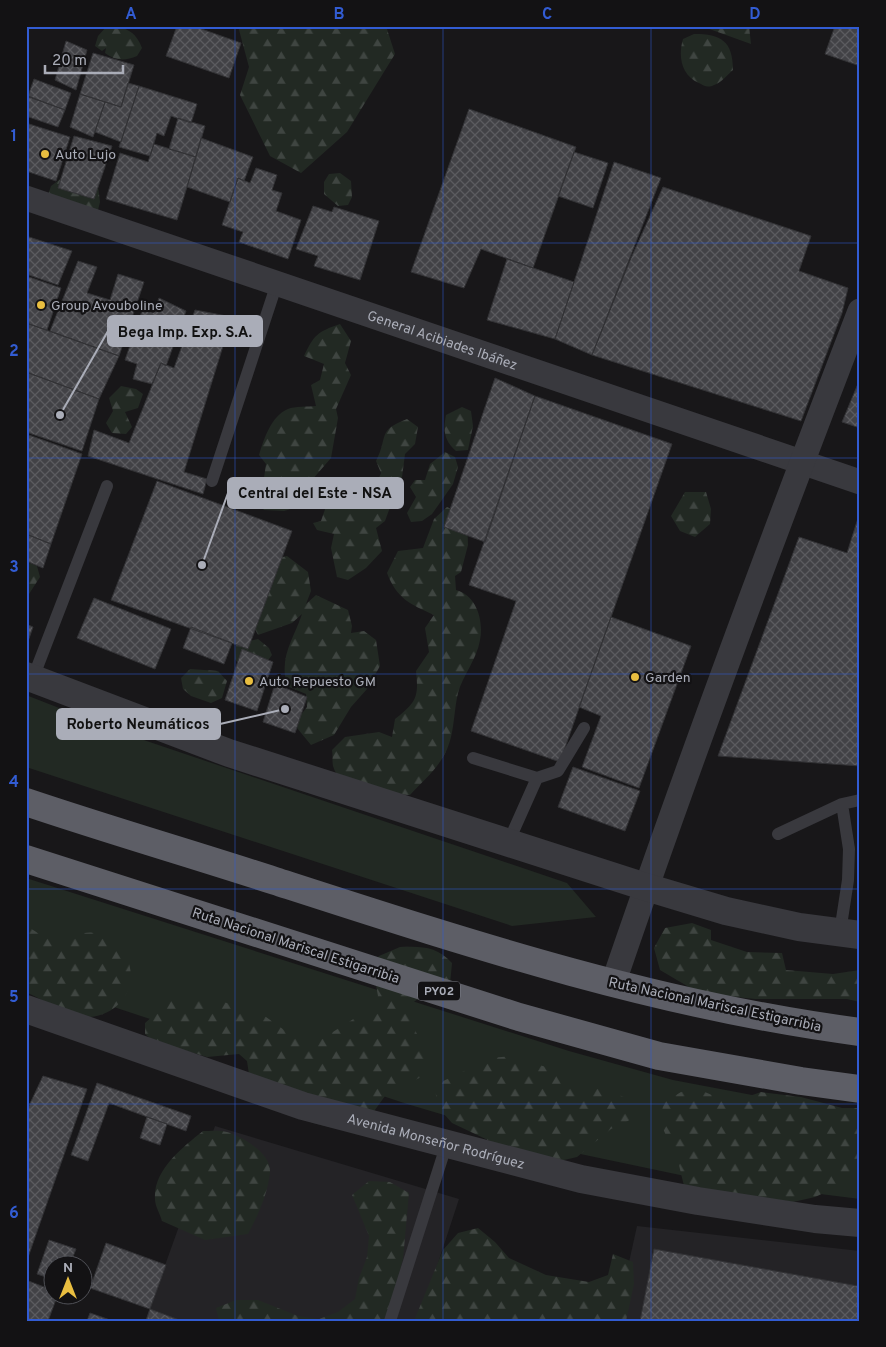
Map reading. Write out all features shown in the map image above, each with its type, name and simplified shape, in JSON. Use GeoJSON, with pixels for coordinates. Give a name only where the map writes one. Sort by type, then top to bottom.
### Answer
{"type":"FeatureCollection","features":[{"type":"Feature","properties":{"kind":"highway","name":"Ruta Nacional Mariscal Estigarribia"},"geometry":{"type":"LineString","coordinates":[[26,802],[445,936],[613,984],[713,1007],[860,1032]]}},
{"type":"Feature","properties":{"kind":"highway","name":"Ruta Nacional Mariscal Estigarribia"},"geometry":{"type":"LineString","coordinates":[[26,859],[519,1017],[659,1056],[801,1081],[860,1089]]}},
{"type":"Feature","properties":{"kind":"street","name":"General Acibiades Ibáñez"},"geometry":{"type":"LineString","coordinates":[[26,198],[860,482]]}},
{"type":"Feature","properties":{"kind":"street"},"geometry":{"type":"LineString","coordinates":[[613,984],[646,887],[802,461],[860,310]]}},
{"type":"Feature","properties":{"kind":"street"},"geometry":{"type":"LineString","coordinates":[[30,677],[229,754],[646,887],[726,911],[799,927],[850,934]]}},
{"type":"Feature","properties":{"kind":"street","name":"Avenida Monseñor Rodríguez"},"geometry":{"type":"LineString","coordinates":[[26,1009],[303,1106],[581,1179],[708,1203],[860,1224]]}},
{"type":"Feature","properties":{"kind":"lane"},"geometry":{"type":"LineString","coordinates":[[212,481],[277,283]]}},
{"type":"Feature","properties":{"kind":"lane"},"geometry":{"type":"LineString","coordinates":[[30,677],[107,486]]}},
{"type":"Feature","properties":{"kind":"lane"},"geometry":{"type":"LineString","coordinates":[[473,758],[537,778],[558,771],[584,728]]}},
{"type":"Feature","properties":{"kind":"lane"},"geometry":{"type":"LineString","coordinates":[[508,842],[537,778]]}},
{"type":"Feature","properties":{"kind":"lane"},"geometry":{"type":"LineString","coordinates":[[778,834],[842,804],[860,800]]}},
{"type":"Feature","properties":{"kind":"lane"},"geometry":{"type":"LineString","coordinates":[[842,804],[849,848],[850,934]]}},
{"type":"Feature","properties":{"kind":"lane"},"geometry":{"type":"LineString","coordinates":[[390,1321],[447,1143]]}},
{"type":"Feature","properties":{"kind":"shaded area"},"geometry":{"type":"Polygon","coordinates":[[[215,1126],[459,1199],[419,1321],[145,1321],[215,1126]]]}},
{"type":"Feature","properties":{"kind":"shaded area"},"geometry":{"type":"Polygon","coordinates":[[[637,1226],[860,1251],[860,1321],[616,1321],[637,1226]]]}},
{"type":"Feature","properties":{"kind":"green space"},"geometry":{"type":"Polygon","coordinates":[[[107,26],[124,28],[136,37],[142,48],[137,56],[128,59],[117,59],[105,53],[106,48],[102,51],[95,46],[98,36],[107,26]]]}},
{"type":"Feature","properties":{"kind":"green space"},"geometry":{"type":"Polygon","coordinates":[[[238,26],[386,26],[395,54],[347,132],[301,173],[270,156],[240,95],[249,67],[238,26]]]}},
{"type":"Feature","properties":{"kind":"green space"},"geometry":{"type":"Polygon","coordinates":[[[701,26],[749,26],[751,44],[701,26]]]}},
{"type":"Feature","properties":{"kind":"green space"},"geometry":{"type":"Polygon","coordinates":[[[694,34],[718,38],[724,41],[731,52],[733,70],[717,84],[704,86],[693,80],[682,64],[683,39],[694,34]]]}},
{"type":"Feature","properties":{"kind":"green space"},"geometry":{"type":"Polygon","coordinates":[[[340,173],[351,181],[352,197],[348,205],[338,206],[324,194],[324,182],[329,174],[340,173]]]}},
{"type":"Feature","properties":{"kind":"green space"},"geometry":{"type":"Polygon","coordinates":[[[67,174],[98,186],[100,202],[97,214],[47,198],[51,186],[67,174]]]}},
{"type":"Feature","properties":{"kind":"green space"},"geometry":{"type":"Polygon","coordinates":[[[340,324],[351,341],[345,363],[351,375],[336,409],[338,418],[331,458],[305,488],[304,505],[284,511],[264,510],[254,497],[254,485],[264,478],[266,464],[259,455],[266,435],[273,422],[282,412],[294,407],[316,406],[311,385],[320,380],[324,364],[304,356],[317,335],[326,329],[340,324]]]}},
{"type":"Feature","properties":{"kind":"green space"},"geometry":{"type":"Polygon","coordinates":[[[121,386],[136,389],[143,394],[138,408],[125,412],[132,427],[126,434],[112,433],[106,423],[113,411],[109,398],[121,386]]]}},
{"type":"Feature","properties":{"kind":"green space"},"geometry":{"type":"Polygon","coordinates":[[[462,407],[471,411],[473,426],[468,450],[456,451],[447,439],[445,421],[446,415],[462,407]]]}},
{"type":"Feature","properties":{"kind":"green space"},"geometry":{"type":"Polygon","coordinates":[[[407,419],[418,427],[415,444],[405,454],[400,493],[389,510],[385,521],[376,528],[382,551],[366,568],[348,580],[337,577],[331,548],[334,534],[317,530],[313,523],[321,521],[333,486],[342,489],[346,501],[373,509],[381,473],[376,461],[385,435],[391,427],[407,419]]]}},
{"type":"Feature","properties":{"kind":"green space"},"geometry":{"type":"Polygon","coordinates":[[[445,452],[455,457],[458,467],[453,484],[432,514],[422,521],[411,522],[407,513],[416,497],[410,487],[415,480],[425,480],[430,464],[445,452]]]}},
{"type":"Feature","properties":{"kind":"green space"},"geometry":{"type":"Polygon","coordinates":[[[685,492],[706,492],[711,509],[710,524],[695,537],[680,531],[671,516],[685,492]]]}},
{"type":"Feature","properties":{"kind":"green space"},"geometry":{"type":"Polygon","coordinates":[[[447,507],[467,516],[468,545],[461,572],[455,576],[456,590],[469,597],[477,609],[481,624],[480,640],[476,654],[458,693],[450,742],[436,767],[410,795],[378,792],[355,787],[337,775],[333,766],[332,750],[345,737],[379,732],[392,737],[395,719],[408,708],[414,699],[417,688],[416,671],[429,652],[425,628],[434,615],[405,600],[395,589],[387,573],[398,551],[423,548],[434,519],[447,507]]]}},
{"type":"Feature","properties":{"kind":"green space"},"geometry":{"type":"Polygon","coordinates":[[[287,556],[308,572],[311,591],[306,604],[316,595],[348,610],[352,626],[351,633],[364,631],[376,640],[380,666],[367,689],[351,707],[334,735],[311,745],[297,728],[300,716],[307,707],[306,694],[287,686],[285,675],[288,649],[302,614],[292,623],[258,635],[252,623],[270,560],[287,556]]]}},
{"type":"Feature","properties":{"kind":"green space"},"geometry":{"type":"Polygon","coordinates":[[[30,563],[37,566],[40,577],[29,594],[26,594],[26,564],[30,563]]]}},
{"type":"Feature","properties":{"kind":"green space"},"geometry":{"type":"Polygon","coordinates":[[[258,639],[269,648],[272,655],[266,663],[239,665],[235,659],[236,644],[258,639]]]}},
{"type":"Feature","properties":{"kind":"green space"},"geometry":{"type":"Polygon","coordinates":[[[190,669],[218,671],[227,681],[222,698],[211,703],[191,696],[183,689],[181,678],[190,669]]]}},
{"type":"Feature","properties":{"kind":"green space"},"geometry":{"type":"Polygon","coordinates":[[[26,695],[123,733],[567,883],[596,917],[512,926],[26,767],[26,695]]]}},
{"type":"Feature","properties":{"kind":"green space"},"geometry":{"type":"Polygon","coordinates":[[[26,878],[569,1051],[673,1080],[799,1104],[860,1111],[860,1199],[699,1179],[566,1151],[407,1104],[26,978],[26,878]]]}},
{"type":"Feature","properties":{"kind":"green space"},"geometry":{"type":"Polygon","coordinates":[[[26,919],[28,927],[55,941],[64,940],[82,933],[97,933],[117,941],[129,965],[131,976],[125,995],[119,1003],[101,1015],[84,1017],[67,1012],[26,992],[26,919]]]}},
{"type":"Feature","properties":{"kind":"green space"},"geometry":{"type":"Polygon","coordinates":[[[692,923],[711,930],[711,940],[747,952],[782,953],[786,970],[833,974],[860,970],[860,1002],[847,999],[755,999],[699,993],[660,970],[654,948],[665,928],[692,923]]]}},
{"type":"Feature","properties":{"kind":"green space"},"geometry":{"type":"Polygon","coordinates":[[[400,947],[428,948],[441,953],[452,963],[450,984],[422,996],[411,1004],[413,1025],[431,1054],[429,1067],[423,1076],[385,1096],[372,1114],[334,1128],[313,1123],[303,1118],[250,1081],[247,1061],[239,1054],[207,1057],[153,1041],[145,1034],[145,1023],[170,1001],[180,997],[213,998],[266,1017],[294,1037],[317,1042],[374,1006],[378,996],[372,964],[379,956],[400,947]]]}},
{"type":"Feature","properties":{"kind":"green space"},"geometry":{"type":"Polygon","coordinates":[[[512,1056],[552,1069],[568,1083],[610,1091],[626,1098],[630,1120],[611,1129],[577,1157],[555,1162],[492,1142],[452,1123],[437,1106],[435,1085],[491,1058],[512,1056]]]}},
{"type":"Feature","properties":{"kind":"green space"},"geometry":{"type":"Polygon","coordinates":[[[700,1090],[719,1098],[741,1099],[761,1092],[801,1097],[842,1108],[860,1108],[860,1169],[851,1173],[835,1188],[815,1197],[793,1202],[684,1186],[679,1165],[661,1124],[663,1103],[681,1092],[700,1090]]]}},
{"type":"Feature","properties":{"kind":"green space"},"geometry":{"type":"Polygon","coordinates":[[[203,1131],[224,1131],[233,1134],[255,1147],[266,1158],[270,1172],[269,1180],[259,1212],[248,1234],[205,1240],[162,1221],[155,1199],[159,1178],[178,1152],[203,1131]]]}},
{"type":"Feature","properties":{"kind":"green space"},"geometry":{"type":"Polygon","coordinates":[[[369,1181],[390,1182],[409,1193],[403,1259],[386,1321],[219,1321],[216,1308],[236,1300],[258,1300],[298,1316],[319,1319],[338,1312],[355,1299],[359,1278],[367,1257],[369,1236],[352,1195],[369,1181]]]}},
{"type":"Feature","properties":{"kind":"green space"},"geometry":{"type":"Polygon","coordinates":[[[478,1228],[495,1242],[509,1258],[546,1275],[589,1282],[608,1275],[613,1254],[633,1262],[634,1284],[626,1321],[414,1321],[443,1250],[458,1233],[478,1228]]]}},
{"type":"Feature","properties":{"kind":"building"},"geometry":{"type":"Polygon","coordinates":[[[177,26],[193,26],[241,43],[229,78],[166,56],[177,26]]]}},
{"type":"Feature","properties":{"kind":"building"},"geometry":{"type":"Polygon","coordinates":[[[835,26],[860,26],[860,66],[825,54],[835,26]]]}},
{"type":"Feature","properties":{"kind":"building"},"geometry":{"type":"Polygon","coordinates":[[[66,41],[87,50],[76,90],[55,80],[66,41]]]}},
{"type":"Feature","properties":{"kind":"building"},"geometry":{"type":"Polygon","coordinates":[[[93,53],[134,65],[121,107],[80,94],[93,53]]]}},
{"type":"Feature","properties":{"kind":"building"},"geometry":{"type":"Polygon","coordinates":[[[34,79],[71,93],[65,110],[28,96],[34,79]]]}},
{"type":"Feature","properties":{"kind":"building"},"geometry":{"type":"Polygon","coordinates":[[[128,83],[139,86],[121,142],[95,132],[105,102],[121,107],[128,83]]]}},
{"type":"Feature","properties":{"kind":"building"},"geometry":{"type":"Polygon","coordinates":[[[139,86],[197,104],[191,123],[171,116],[164,136],[157,133],[150,156],[119,147],[139,86]]]}},
{"type":"Feature","properties":{"kind":"building"},"geometry":{"type":"Polygon","coordinates":[[[80,94],[105,102],[93,137],[70,127],[80,94]]]}},
{"type":"Feature","properties":{"kind":"building"},"geometry":{"type":"Polygon","coordinates":[[[26,96],[65,110],[58,127],[26,116],[26,96]]]}},
{"type":"Feature","properties":{"kind":"building"},"geometry":{"type":"Polygon","coordinates":[[[469,109],[576,147],[533,268],[481,249],[464,288],[411,272],[469,109]]]}},
{"type":"Feature","properties":{"kind":"building"},"geometry":{"type":"Polygon","coordinates":[[[178,118],[205,126],[196,157],[169,149],[178,118]]]}},
{"type":"Feature","properties":{"kind":"building","name":"Auto Lujo"},"geometry":{"type":"Polygon","coordinates":[[[26,123],[70,137],[56,181],[26,171],[26,123]]]}},
{"type":"Feature","properties":{"kind":"building"},"geometry":{"type":"Polygon","coordinates":[[[74,136],[112,146],[94,199],[58,188],[74,136]]]}},
{"type":"Feature","properties":{"kind":"building"},"geometry":{"type":"Polygon","coordinates":[[[201,138],[253,157],[244,181],[238,178],[230,202],[187,187],[201,138]]]}},
{"type":"Feature","properties":{"kind":"building"},"geometry":{"type":"Polygon","coordinates":[[[154,144],[196,157],[177,220],[106,199],[120,153],[148,162],[154,144]]]}},
{"type":"Feature","properties":{"kind":"building"},"geometry":{"type":"Polygon","coordinates":[[[574,152],[608,163],[593,208],[558,196],[574,152]]]}},
{"type":"Feature","properties":{"kind":"building"},"geometry":{"type":"Polygon","coordinates":[[[614,162],[661,178],[592,355],[555,339],[614,162]]]}},
{"type":"Feature","properties":{"kind":"building"},"geometry":{"type":"Polygon","coordinates":[[[256,168],[277,175],[272,190],[282,193],[276,211],[301,220],[288,259],[239,242],[243,232],[222,225],[238,178],[250,183],[256,168]]]}},
{"type":"Feature","properties":{"kind":"building"},"geometry":{"type":"Polygon","coordinates":[[[663,187],[811,236],[799,271],[848,288],[842,313],[801,421],[592,355],[631,258],[663,187]]]}},
{"type":"Feature","properties":{"kind":"building"},"geometry":{"type":"Polygon","coordinates":[[[313,206],[332,212],[334,207],[379,221],[360,280],[314,266],[318,256],[296,249],[313,206]]]}},
{"type":"Feature","properties":{"kind":"building"},"geometry":{"type":"Polygon","coordinates":[[[26,236],[72,251],[58,285],[26,274],[26,236]]]}},
{"type":"Feature","properties":{"kind":"building"},"geometry":{"type":"Polygon","coordinates":[[[507,259],[574,282],[555,339],[487,320],[507,259]]]}},
{"type":"Feature","properties":{"kind":"building"},"geometry":{"type":"Polygon","coordinates":[[[78,261],[97,267],[87,293],[110,300],[118,274],[144,282],[119,356],[50,331],[78,261]]]}},
{"type":"Feature","properties":{"kind":"building","name":"Group Avouboline"},"geometry":{"type":"Polygon","coordinates":[[[26,276],[61,288],[47,330],[26,323],[26,276]]]}},
{"type":"Feature","properties":{"kind":"building"},"geometry":{"type":"Polygon","coordinates":[[[159,298],[186,311],[166,366],[161,363],[152,384],[133,379],[137,364],[125,360],[143,308],[153,313],[159,298]]]}},
{"type":"Feature","properties":{"kind":"building"},"geometry":{"type":"Polygon","coordinates":[[[195,310],[232,317],[184,472],[207,479],[203,494],[88,456],[94,430],[129,443],[161,363],[174,368],[195,310]]]}},
{"type":"Feature","properties":{"kind":"building"},"geometry":{"type":"Polygon","coordinates":[[[26,323],[119,356],[99,399],[26,372],[26,323]]]}},
{"type":"Feature","properties":{"kind":"building"},"geometry":{"type":"Polygon","coordinates":[[[26,372],[99,399],[82,451],[26,432],[26,372]]]}},
{"type":"Feature","properties":{"kind":"building"},"geometry":{"type":"Polygon","coordinates":[[[495,378],[535,396],[485,542],[444,527],[495,378]]]}},
{"type":"Feature","properties":{"kind":"building"},"geometry":{"type":"Polygon","coordinates":[[[860,379],[860,428],[842,422],[860,379]]]}},
{"type":"Feature","properties":{"kind":"building"},"geometry":{"type":"Polygon","coordinates":[[[535,396],[672,444],[560,762],[471,731],[516,601],[469,585],[535,396]]]}},
{"type":"Feature","properties":{"kind":"building"},"geometry":{"type":"Polygon","coordinates":[[[26,434],[82,454],[51,544],[26,534],[26,434]]]}},
{"type":"Feature","properties":{"kind":"building"},"geometry":{"type":"Polygon","coordinates":[[[157,481],[292,531],[248,649],[111,600],[157,481]]]}},
{"type":"Feature","properties":{"kind":"building"},"geometry":{"type":"Polygon","coordinates":[[[860,512],[860,766],[718,756],[799,537],[847,553],[860,512]]]}},
{"type":"Feature","properties":{"kind":"building"},"geometry":{"type":"Polygon","coordinates":[[[26,534],[51,544],[43,568],[26,561],[26,534]]]}},
{"type":"Feature","properties":{"kind":"building"},"geometry":{"type":"Polygon","coordinates":[[[94,598],[171,629],[155,669],[77,638],[94,598]]]}},
{"type":"Feature","properties":{"kind":"building","name":"Garden"},"geometry":{"type":"Polygon","coordinates":[[[611,617],[691,646],[639,788],[582,767],[601,716],[579,707],[611,617]]]}},
{"type":"Feature","properties":{"kind":"building"},"geometry":{"type":"Polygon","coordinates":[[[26,624],[33,627],[26,647],[26,624]]]}},
{"type":"Feature","properties":{"kind":"building"},"geometry":{"type":"Polygon","coordinates":[[[191,627],[232,643],[224,664],[183,648],[191,627]]]}},
{"type":"Feature","properties":{"kind":"building","name":"Auto Repuesto GM"},"geometry":{"type":"Polygon","coordinates":[[[242,649],[273,662],[257,711],[225,700],[242,649]]]}},
{"type":"Feature","properties":{"kind":"building"},"geometry":{"type":"Polygon","coordinates":[[[275,684],[307,697],[295,733],[263,722],[275,684]]]}},
{"type":"Feature","properties":{"kind":"building"},"geometry":{"type":"Polygon","coordinates":[[[573,767],[640,791],[625,831],[558,807],[573,767]]]}},
{"type":"Feature","properties":{"kind":"building"},"geometry":{"type":"Polygon","coordinates":[[[43,1076],[87,1089],[26,1263],[26,1112],[43,1076]]]}},
{"type":"Feature","properties":{"kind":"building"},"geometry":{"type":"Polygon","coordinates":[[[97,1083],[191,1116],[186,1131],[109,1103],[88,1161],[71,1155],[97,1083]]]}},
{"type":"Feature","properties":{"kind":"building"},"geometry":{"type":"Polygon","coordinates":[[[147,1117],[167,1124],[160,1145],[140,1138],[147,1117]]]}},
{"type":"Feature","properties":{"kind":"building"},"geometry":{"type":"Polygon","coordinates":[[[49,1240],[76,1249],[74,1254],[44,1254],[49,1240]]]}},
{"type":"Feature","properties":{"kind":"building"},"geometry":{"type":"Polygon","coordinates":[[[106,1243],[166,1265],[150,1309],[92,1289],[92,1282],[106,1243]]]}},
{"type":"Feature","properties":{"kind":"building"},"geometry":{"type":"Polygon","coordinates":[[[654,1249],[858,1286],[860,1321],[640,1321],[654,1249]]]}},
{"type":"Feature","properties":{"kind":"building"},"geometry":{"type":"Polygon","coordinates":[[[42,1260],[42,1276],[37,1274],[42,1260]]]}},
{"type":"Feature","properties":{"kind":"building"},"geometry":{"type":"Polygon","coordinates":[[[26,1280],[42,1286],[42,1304],[54,1304],[48,1321],[26,1321],[26,1280]]]}},
{"type":"Feature","properties":{"kind":"building"},"geometry":{"type":"Polygon","coordinates":[[[150,1309],[182,1321],[146,1321],[150,1309]]]}},
{"type":"Feature","properties":{"kind":"building"},"geometry":{"type":"Polygon","coordinates":[[[90,1313],[113,1321],[87,1321],[90,1313]]]}},
{"type":"Feature","properties":{"kind":"place","name":"Auto Lujo"},"geometry":{"type":"Point","coordinates":[45,154]}},
{"type":"Feature","properties":{"kind":"place","name":"Group Avouboline"},"geometry":{"type":"Point","coordinates":[41,305]}},
{"type":"Feature","properties":{"kind":"place","name":"Bega Imp. Exp. S.A."},"geometry":{"type":"Point","coordinates":[60,415]}},
{"type":"Feature","properties":{"kind":"place","name":"Central del Este - NSA"},"geometry":{"type":"Point","coordinates":[202,565]}},
{"type":"Feature","properties":{"kind":"place","name":"Garden"},"geometry":{"type":"Point","coordinates":[635,677]}},
{"type":"Feature","properties":{"kind":"place","name":"Auto Repuesto GM"},"geometry":{"type":"Point","coordinates":[249,681]}},
{"type":"Feature","properties":{"kind":"place","name":"Roberto Neumáticos"},"geometry":{"type":"Point","coordinates":[285,709]}}]}
